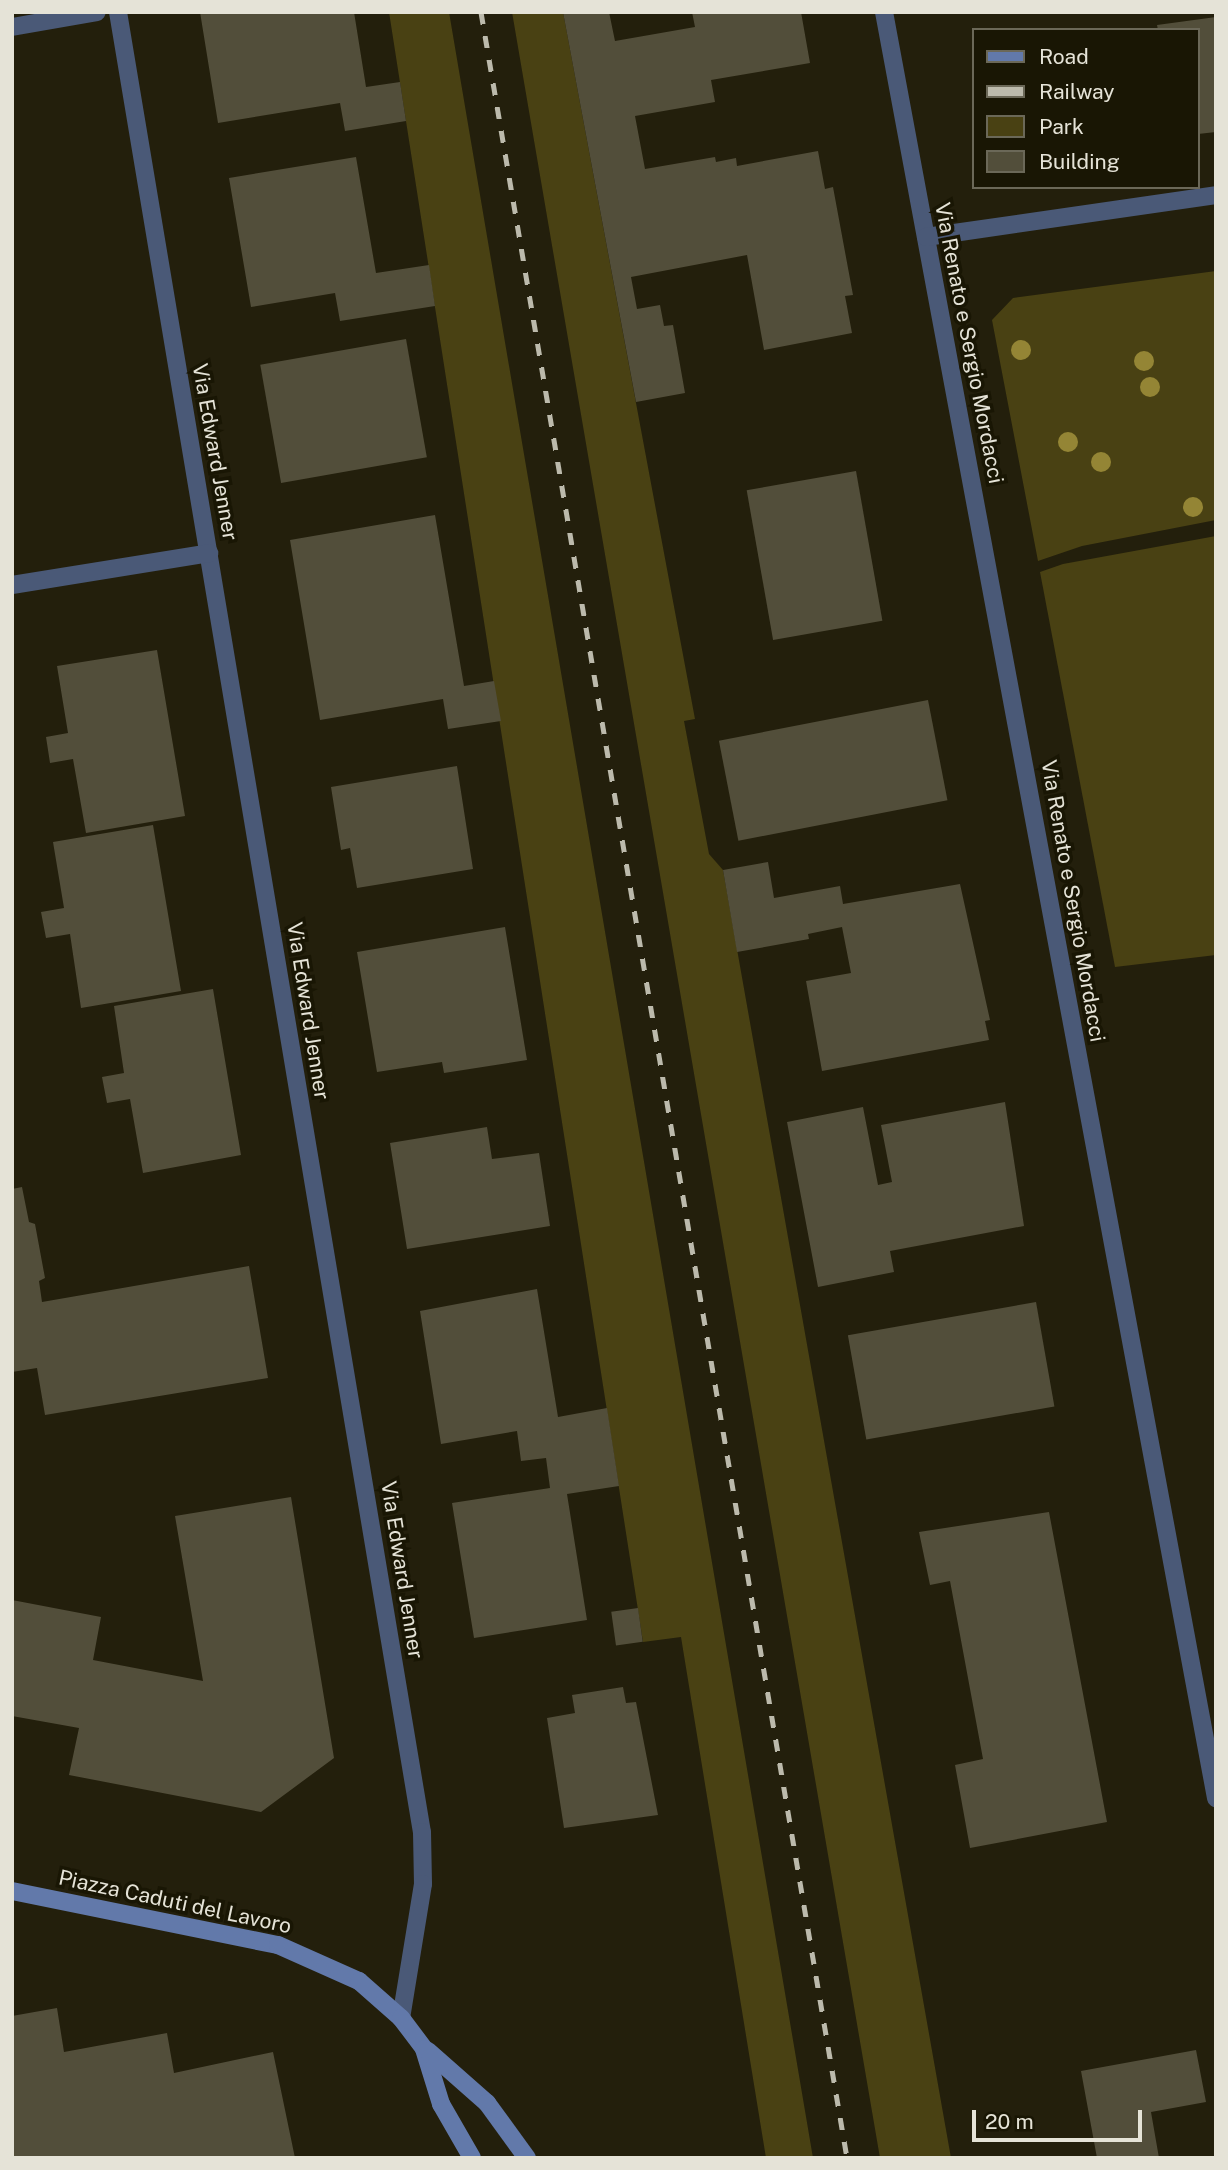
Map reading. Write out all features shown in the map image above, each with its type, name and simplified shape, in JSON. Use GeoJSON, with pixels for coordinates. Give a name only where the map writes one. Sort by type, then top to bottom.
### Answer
{"type":"FeatureCollection","features":[{"type":"Feature","properties":{"kind":"main road","name":"Piazza Caduti del Lavoro"},"geometry":{"type":"LineString","coordinates":[[12,1891],[300,1952],[359,1981],[401,2018],[415,2035],[430,2062],[448,2119],[472,2158]]}},
{"type":"Feature","properties":{"kind":"main road"},"geometry":{"type":"LineString","coordinates":[[415,2035],[487,2103],[527,2158]]}},
{"type":"Feature","properties":{"kind":"street"},"geometry":{"type":"LineString","coordinates":[[12,27],[97,12]]}},
{"type":"Feature","properties":{"kind":"street","name":"Via Edward Jenner"},"geometry":{"type":"LineString","coordinates":[[118,12],[422,1832],[423,1884],[401,2018]]}},
{"type":"Feature","properties":{"kind":"street","name":"Via Renato e Sergio Mordacci"},"geometry":{"type":"LineString","coordinates":[[884,12],[1216,1798]]}},
{"type":"Feature","properties":{"kind":"street"},"geometry":{"type":"LineString","coordinates":[[926,237],[1216,195]]}},
{"type":"Feature","properties":{"kind":"street"},"geometry":{"type":"LineString","coordinates":[[12,585],[209,553]]}},
{"type":"Feature","properties":{"kind":"green space"},"geometry":{"type":"Polygon","coordinates":[[[389,12],[449,12],[813,2158],[766,2158],[681,1637],[643,1642],[389,12]]]}},
{"type":"Feature","properties":{"kind":"green space"},"geometry":{"type":"Polygon","coordinates":[[[512,12],[563,12],[695,719],[684,721],[709,854],[723,870],[951,2158],[880,2158],[512,12]]]}},
{"type":"Feature","properties":{"kind":"green space"},"geometry":{"type":"Polygon","coordinates":[[[1216,271],[1216,520],[1082,546],[1038,561],[992,320],[1013,298],[1216,271]]]}},
{"type":"Feature","properties":{"kind":"green space"},"geometry":{"type":"Polygon","coordinates":[[[1216,536],[1216,955],[1115,967],[1040,572],[1063,564],[1216,536]]]}},
{"type":"Feature","properties":{"kind":"building"},"geometry":{"type":"Polygon","coordinates":[[[200,12],[354,12],[366,87],[400,82],[406,121],[345,131],[340,103],[218,123],[200,12]]]}},
{"type":"Feature","properties":{"kind":"building"},"geometry":{"type":"Polygon","coordinates":[[[563,12],[609,12],[615,41],[695,27],[692,12],[801,12],[810,63],[711,80],[715,102],[635,116],[645,169],[715,157],[716,162],[736,158],[737,166],[818,151],[825,189],[833,187],[853,295],[845,296],[852,333],[764,350],[747,255],[631,277],[637,309],[660,305],[664,326],[673,325],[685,393],[636,402],[563,12]]]}},
{"type":"Feature","properties":{"kind":"building"},"geometry":{"type":"Polygon","coordinates":[[[1216,17],[1216,132],[1200,134],[1200,28],[1158,28],[1157,25],[1216,17]]]}},
{"type":"Feature","properties":{"kind":"building"},"geometry":{"type":"Polygon","coordinates":[[[356,157],[376,273],[429,265],[435,306],[340,321],[335,293],[251,307],[229,178],[356,157]]]}},
{"type":"Feature","properties":{"kind":"building"},"geometry":{"type":"Polygon","coordinates":[[[406,339],[427,457],[281,483],[260,365],[406,339]]]}},
{"type":"Feature","properties":{"kind":"building"},"geometry":{"type":"Polygon","coordinates":[[[856,471],[882,621],[773,640],[747,490],[856,471]]]}},
{"type":"Feature","properties":{"kind":"building"},"geometry":{"type":"Polygon","coordinates":[[[435,515],[464,686],[494,681],[501,721],[448,729],[443,699],[320,720],[290,540],[435,515]]]}},
{"type":"Feature","properties":{"kind":"building"},"geometry":{"type":"Polygon","coordinates":[[[157,650],[185,816],[86,833],[73,759],[50,763],[46,737],[68,733],[57,666],[157,650]]]}},
{"type":"Feature","properties":{"kind":"building"},"geometry":{"type":"Polygon","coordinates":[[[928,700],[947,800],[738,841],[719,741],[928,700]]]}},
{"type":"Feature","properties":{"kind":"building"},"geometry":{"type":"Polygon","coordinates":[[[457,766],[473,869],[357,888],[350,848],[341,850],[331,787],[457,766]]]}},
{"type":"Feature","properties":{"kind":"building"},"geometry":{"type":"Polygon","coordinates":[[[153,825],[181,991],[81,1008],[70,934],[46,938],[41,912],[64,908],[53,842],[153,825]]]}},
{"type":"Feature","properties":{"kind":"building"},"geometry":{"type":"Polygon","coordinates":[[[768,862],[774,898],[840,886],[843,904],[960,884],[990,1020],[985,1021],[989,1040],[822,1071],[806,981],[851,973],[842,927],[808,934],[809,939],[737,952],[723,870],[768,862]]]}},
{"type":"Feature","properties":{"kind":"building"},"geometry":{"type":"Polygon","coordinates":[[[505,927],[527,1060],[444,1073],[442,1062],[377,1072],[357,952],[505,927]]]}},
{"type":"Feature","properties":{"kind":"building"},"geometry":{"type":"Polygon","coordinates":[[[213,989],[241,1155],[143,1173],[130,1099],[107,1103],[102,1077],[124,1073],[114,1006],[213,989]]]}},
{"type":"Feature","properties":{"kind":"building"},"geometry":{"type":"Polygon","coordinates":[[[1005,1102],[1024,1226],[890,1251],[894,1272],[818,1287],[787,1122],[863,1107],[878,1185],[892,1182],[881,1125],[1005,1102]]]}},
{"type":"Feature","properties":{"kind":"building"},"geometry":{"type":"Polygon","coordinates":[[[487,1127],[492,1159],[539,1153],[550,1226],[407,1249],[390,1143],[487,1127]]]}},
{"type":"Feature","properties":{"kind":"building"},"geometry":{"type":"Polygon","coordinates":[[[22,1187],[29,1222],[35,1224],[45,1278],[39,1281],[42,1302],[249,1266],[268,1378],[45,1415],[37,1368],[12,1372],[12,1189],[22,1187]]]}},
{"type":"Feature","properties":{"kind":"building"},"geometry":{"type":"Polygon","coordinates":[[[537,1289],[558,1417],[607,1408],[619,1486],[567,1494],[587,1620],[474,1638],[452,1503],[550,1488],[546,1458],[521,1461],[517,1431],[441,1444],[420,1311],[537,1289]]]}},
{"type":"Feature","properties":{"kind":"building"},"geometry":{"type":"Polygon","coordinates":[[[1036,1302],[1054,1406],[866,1440],[848,1335],[1036,1302]]]}},
{"type":"Feature","properties":{"kind":"building"},"geometry":{"type":"Polygon","coordinates":[[[291,1497],[334,1758],[261,1812],[69,1775],[79,1728],[12,1716],[12,1600],[101,1617],[93,1660],[203,1681],[175,1516],[291,1497]]]}},
{"type":"Feature","properties":{"kind":"building"},"geometry":{"type":"Polygon","coordinates":[[[1049,1512],[1107,1822],[970,1848],[955,1765],[983,1759],[950,1581],[930,1585],[919,1532],[1049,1512]]]}},
{"type":"Feature","properties":{"kind":"building"},"geometry":{"type":"Polygon","coordinates":[[[638,1608],[643,1642],[616,1645],[611,1612],[638,1608]]]}},
{"type":"Feature","properties":{"kind":"building"},"geometry":{"type":"Polygon","coordinates":[[[623,1687],[626,1703],[636,1702],[658,1815],[564,1828],[547,1718],[575,1713],[572,1695],[623,1687]]]}},
{"type":"Feature","properties":{"kind":"building"},"geometry":{"type":"Polygon","coordinates":[[[57,2008],[64,2052],[167,2033],[174,2073],[273,2052],[295,2158],[12,2158],[12,2016],[57,2008]]]}},
{"type":"Feature","properties":{"kind":"building"},"geometry":{"type":"Polygon","coordinates":[[[1196,2050],[1206,2102],[1151,2112],[1159,2158],[1097,2158],[1081,2071],[1196,2050]]]}},
{"type":"Feature","properties":{"kind":"railway"},"geometry":{"type":"LineString","coordinates":[[481,12],[847,2158]]}}]}
